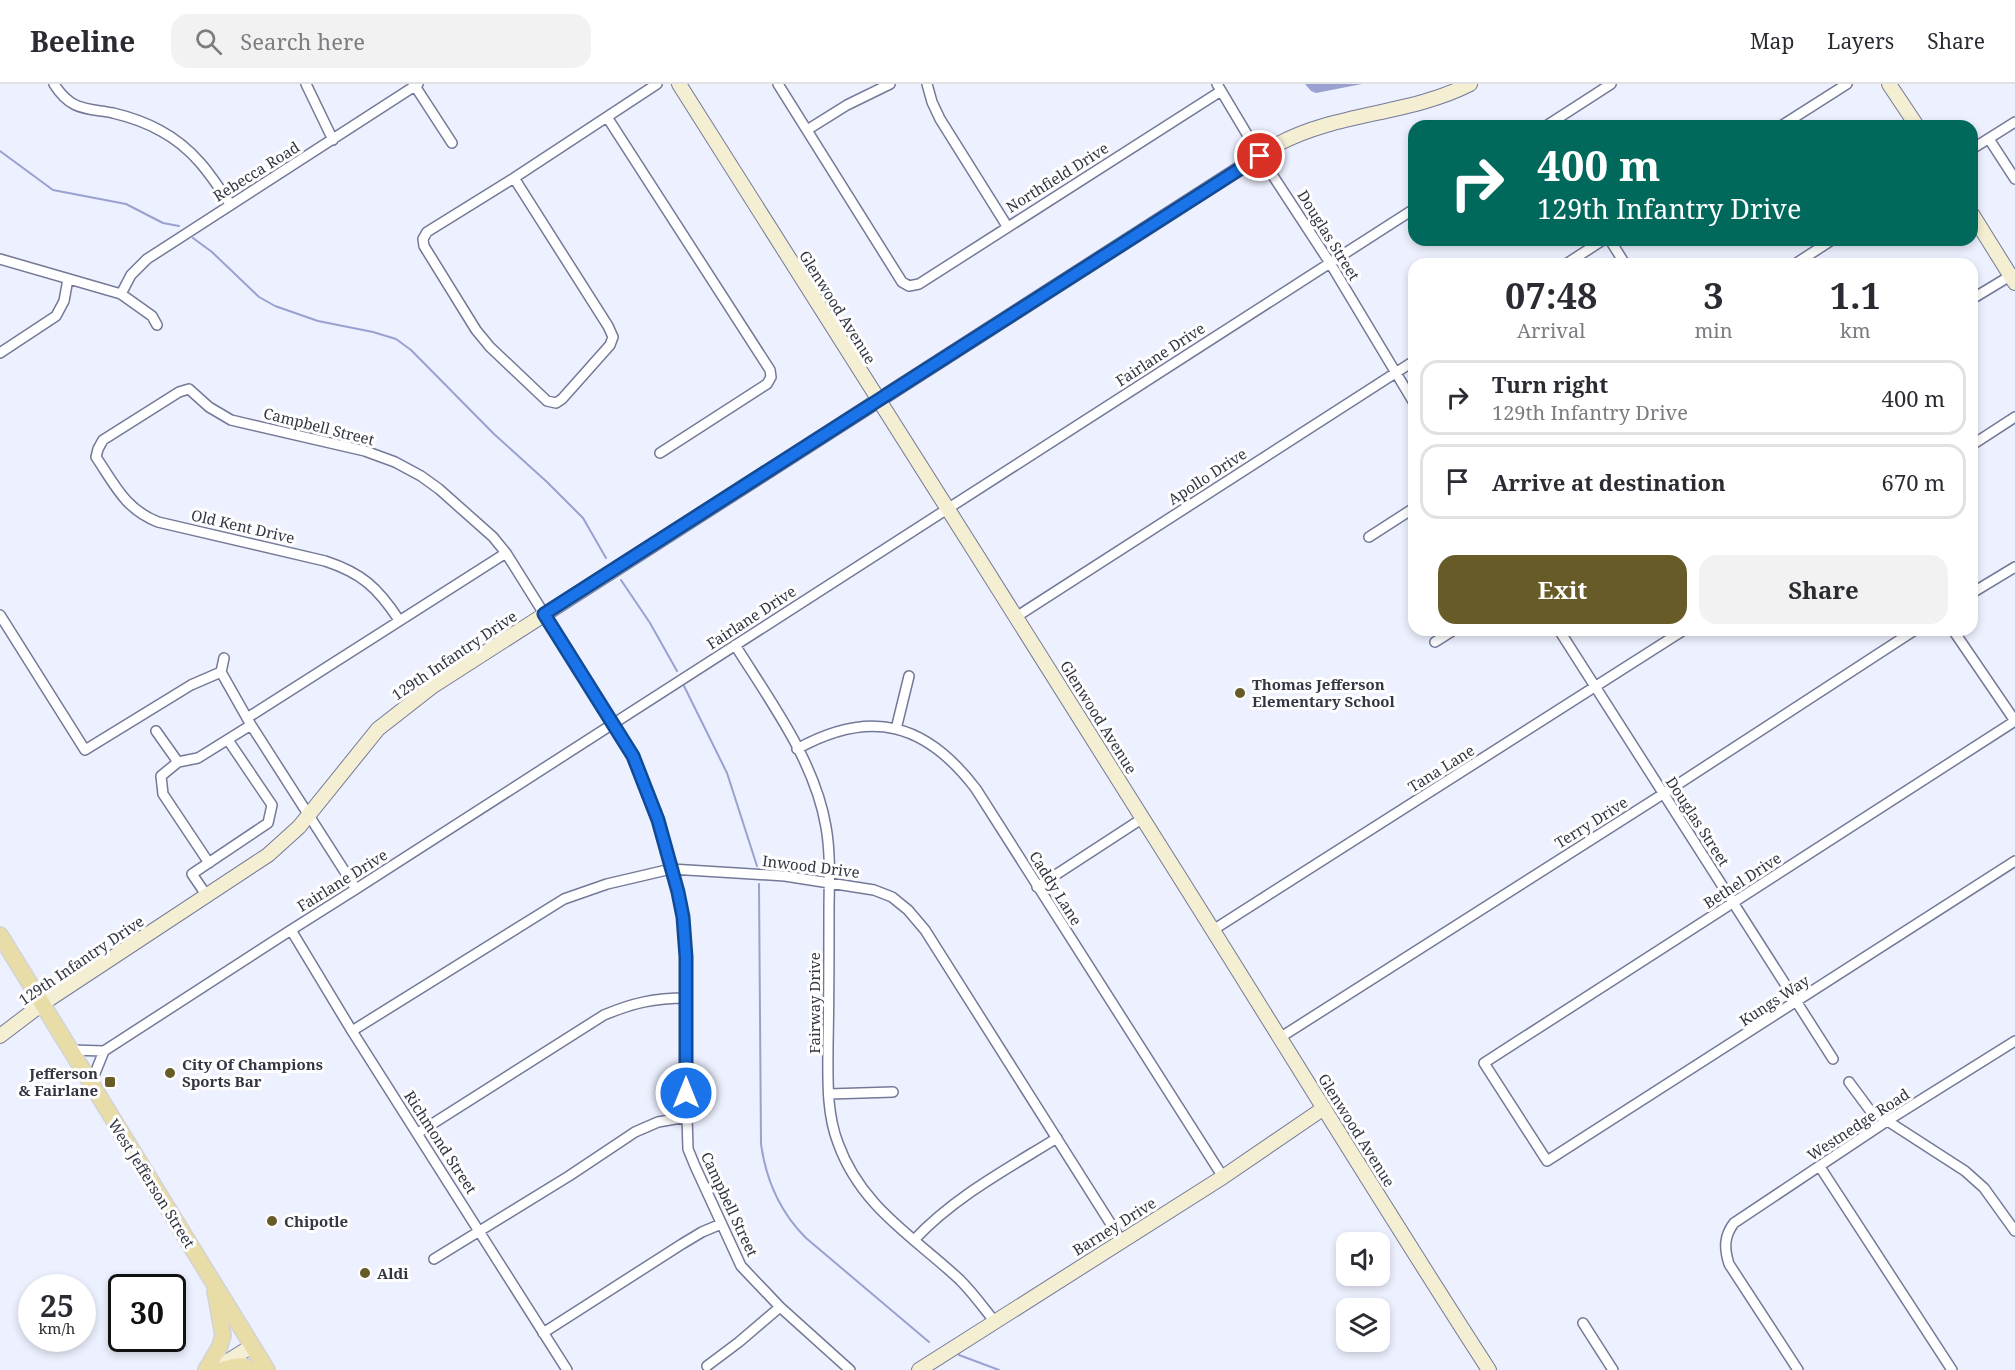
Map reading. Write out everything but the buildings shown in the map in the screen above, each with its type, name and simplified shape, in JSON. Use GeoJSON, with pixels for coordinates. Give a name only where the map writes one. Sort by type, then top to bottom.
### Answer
{"type":"FeatureCollection","features":[{"type":"Feature","properties":{"kind":"main road","name":"West Jefferson Street"},"geometry":{"type":"LineString","coordinates":[[0,935],[267,1370]]}},
{"type":"Feature","properties":{"kind":"main road"},"geometry":{"type":"LineString","coordinates":[[206,1370],[220,1346],[223,1335],[213,1283]]}},
{"type":"Feature","properties":{"kind":"main road"},"geometry":{"type":"LineString","coordinates":[[222,1370],[234,1366],[246,1366],[251,1370]]}},
{"type":"Feature","properties":{"kind":"street"},"geometry":{"type":"LineString","coordinates":[[54,84],[60,94],[70,103],[82,109],[114,113],[140,121],[181,143],[211,174],[230,204]]}},
{"type":"Feature","properties":{"kind":"street"},"geometry":{"type":"LineString","coordinates":[[306,84],[333,140]]}},
{"type":"Feature","properties":{"kind":"street"},"geometry":{"type":"LineString","coordinates":[[514,178],[609,326],[613,337],[610,345],[556,403],[547,400],[490,347],[476,330],[424,246],[423,239],[427,232],[657,84]]}},
{"type":"Feature","properties":{"kind":"street","name":"Glenwood Avenue"},"geometry":{"type":"LineString","coordinates":[[679,84],[1214,930],[1489,1370]]}},
{"type":"Feature","properties":{"kind":"street"},"geometry":{"type":"LineString","coordinates":[[778,84],[807,130],[847,105],[890,84]]}},
{"type":"Feature","properties":{"kind":"street"},"geometry":{"type":"LineString","coordinates":[[927,84],[940,119],[1006,226]]}},
{"type":"Feature","properties":{"kind":"street","name":"129th Infantry Drive"},"geometry":{"type":"LineString","coordinates":[[0,1036],[42,1004],[268,855],[286,840],[308,815],[378,729],[434,686],[544,614],[1295,135],[1318,127],[1447,96],[1470,84]]}},
{"type":"Feature","properties":{"kind":"street"},"geometry":{"type":"LineString","coordinates":[[1555,120],[1611,84]]}},
{"type":"Feature","properties":{"kind":"street"},"geometry":{"type":"LineString","coordinates":[[1790,120],[1847,84]]}},
{"type":"Feature","properties":{"kind":"street"},"geometry":{"type":"LineString","coordinates":[[1889,84],[1913,120]]}},
{"type":"Feature","properties":{"kind":"street"},"geometry":{"type":"LineString","coordinates":[[416,85],[452,143]]}},
{"type":"Feature","properties":{"kind":"street","name":"Rebecca Road"},"geometry":{"type":"LineString","coordinates":[[121,294],[131,275],[147,260],[416,85]]}},
{"type":"Feature","properties":{"kind":"street","name":"Northfield Drive"},"geometry":{"type":"LineString","coordinates":[[807,130],[902,282],[909,286],[920,284],[1219,87]]}},
{"type":"Feature","properties":{"kind":"street","name":"Douglas Street"},"geometry":{"type":"LineString","coordinates":[[1219,87],[1260,156],[1330,263],[1408,394]]}},
{"type":"Feature","properties":{"kind":"street"},"geometry":{"type":"LineString","coordinates":[[607,117],[770,370],[771,377],[767,384],[660,453]]}},
{"type":"Feature","properties":{"kind":"street"},"geometry":{"type":"LineString","coordinates":[[1978,145],[2015,122]]}},
{"type":"Feature","properties":{"kind":"street"},"geometry":{"type":"LineString","coordinates":[[1989,139],[2015,180]]}},
{"type":"Feature","properties":{"kind":"street","name":"Fairlane Drive"},"geometry":{"type":"LineString","coordinates":[[104,1051],[1408,213]]}},
{"type":"Feature","properties":{"kind":"street"},"geometry":{"type":"LineString","coordinates":[[1978,224],[2013,279],[1978,296]]}},
{"type":"Feature","properties":{"kind":"street"},"geometry":{"type":"LineString","coordinates":[[1575,258],[1594,246]]}},
{"type":"Feature","properties":{"kind":"street"},"geometry":{"type":"LineString","coordinates":[[1804,258],[1823,246]]}},
{"type":"Feature","properties":{"kind":"street"},"geometry":{"type":"LineString","coordinates":[[0,259],[121,294],[152,316],[157,325]]}},
{"type":"Feature","properties":{"kind":"street"},"geometry":{"type":"LineString","coordinates":[[0,353],[56,316],[64,301],[68,279]]}},
{"type":"Feature","properties":{"kind":"street","name":"Apollo Drive"},"geometry":{"type":"LineString","coordinates":[[1016,617],[1408,365]]}},
{"type":"Feature","properties":{"kind":"street","name":"Old Kent Drive"},"geometry":{"type":"LineString","coordinates":[[189,389],[179,392],[103,440],[98,448],[96,457],[124,499],[144,516],[158,522],[348,568],[385,599],[399,620]]}},
{"type":"Feature","properties":{"kind":"street","name":"Campbell Street"},"geometry":{"type":"LineString","coordinates":[[189,389],[209,407],[231,420],[365,451],[404,467],[439,489],[493,537],[506,553],[633,756],[658,820],[678,892],[686,944],[688,1149],[741,1266],[780,1306],[850,1370]]}},
{"type":"Feature","properties":{"kind":"street"},"geometry":{"type":"LineString","coordinates":[[1978,441],[2015,417]]}},
{"type":"Feature","properties":{"kind":"street"},"geometry":{"type":"LineString","coordinates":[[1369,537],[1408,512]]}},
{"type":"Feature","properties":{"kind":"street"},"geometry":{"type":"LineString","coordinates":[[209,863],[163,794],[161,776],[178,762],[198,759],[228,740],[249,722],[399,620],[506,553]]}},
{"type":"Feature","properties":{"kind":"street"},"geometry":{"type":"LineString","coordinates":[[1978,590],[2015,567]]}},
{"type":"Feature","properties":{"kind":"street"},"geometry":{"type":"LineString","coordinates":[[0,615],[85,750],[191,685],[221,672]]}},
{"type":"Feature","properties":{"kind":"street"},"geometry":{"type":"LineString","coordinates":[[1435,642],[1444,636]]}},
{"type":"Feature","properties":{"kind":"street","name":"Douglas Street"},"geometry":{"type":"LineString","coordinates":[[1563,636],[1833,1059]]}},
{"type":"Feature","properties":{"kind":"street","name":"Tana Lane"},"geometry":{"type":"LineString","coordinates":[[1214,930],[1675,636]]}},
{"type":"Feature","properties":{"kind":"street","name":"Terry Drive"},"geometry":{"type":"LineString","coordinates":[[1281,1037],[1907,636]]}},
{"type":"Feature","properties":{"kind":"street"},"geometry":{"type":"LineString","coordinates":[[1957,636],[2015,721]]}},
{"type":"Feature","properties":{"kind":"street","name":"Fairway Drive"},"geometry":{"type":"LineString","coordinates":[[735,645],[797,749],[818,792],[826,827],[829,882],[829,1094],[831,1120],[838,1143],[850,1171],[867,1197],[974,1294],[995,1322]]}},
{"type":"Feature","properties":{"kind":"street"},"geometry":{"type":"LineString","coordinates":[[224,658],[221,672],[249,722],[356,890]]}},
{"type":"Feature","properties":{"kind":"street"},"geometry":{"type":"LineString","coordinates":[[896,729],[909,676]]}},
{"type":"Feature","properties":{"kind":"street","name":"Bethel Drive"},"geometry":{"type":"LineString","coordinates":[[1547,1161],[1484,1063],[2015,721]]}},
{"type":"Feature","properties":{"kind":"street","name":"Caddy Lane"},"geometry":{"type":"LineString","coordinates":[[797,749],[817,738],[844,729],[869,726],[896,729],[921,738],[941,750],[961,768],[1223,1177]]}},
{"type":"Feature","properties":{"kind":"street"},"geometry":{"type":"LineString","coordinates":[[156,731],[178,762]]}},
{"type":"Feature","properties":{"kind":"street"},"geometry":{"type":"LineString","coordinates":[[207,896],[192,874],[268,823],[272,805],[228,740]]}},
{"type":"Feature","properties":{"kind":"street"},"geometry":{"type":"LineString","coordinates":[[1037,887],[1143,818]]}},
{"type":"Feature","properties":{"kind":"street","name":"Kungs Way"},"geometry":{"type":"LineString","coordinates":[[1547,1161],[1797,1003],[2015,861]]}},
{"type":"Feature","properties":{"kind":"street","name":"Inwood Drive"},"geometry":{"type":"LineString","coordinates":[[352,1031],[564,899],[607,884],[671,869],[785,876],[874,890],[892,897],[908,910],[926,930],[1121,1240]]}},
{"type":"Feature","properties":{"kind":"street","name":"Richmond Street"},"geometry":{"type":"LineString","coordinates":[[291,930],[352,1031],[567,1370]]}},
{"type":"Feature","properties":{"kind":"street"},"geometry":{"type":"LineString","coordinates":[[418,1133],[604,1015],[631,1004],[658,998],[686,998]]}},
{"type":"Feature","properties":{"kind":"street","name":"Westnedge Road"},"geometry":{"type":"LineString","coordinates":[[1798,1370],[1729,1264],[1725,1253],[1725,1239],[1734,1223],[1887,1121],[2015,1041]]}},
{"type":"Feature","properties":{"kind":"street"},"geometry":{"type":"LineString","coordinates":[[71,1050],[104,1051],[91,1083]]}},
{"type":"Feature","properties":{"kind":"street"},"geometry":{"type":"LineString","coordinates":[[1849,1082],[1869,1109],[1965,1171],[1989,1195],[2015,1231]]}},
{"type":"Feature","properties":{"kind":"street"},"geometry":{"type":"LineString","coordinates":[[829,1094],[893,1092]]}},
{"type":"Feature","properties":{"kind":"street","name":"Barney Drive"},"geometry":{"type":"LineString","coordinates":[[920,1370],[1223,1177],[1324,1108]]}},
{"type":"Feature","properties":{"kind":"street"},"geometry":{"type":"LineString","coordinates":[[435,1259],[635,1132],[658,1122],[687,1117]]}},
{"type":"Feature","properties":{"kind":"street"},"geometry":{"type":"LineString","coordinates":[[914,1240],[931,1221],[952,1204],[1057,1138]]}},
{"type":"Feature","properties":{"kind":"street"},"geometry":{"type":"LineString","coordinates":[[1820,1167],[1952,1370]]}},
{"type":"Feature","properties":{"kind":"street"},"geometry":{"type":"LineString","coordinates":[[543,1333],[692,1238],[721,1224]]}},
{"type":"Feature","properties":{"kind":"street"},"geometry":{"type":"LineString","coordinates":[[707,1366],[780,1306]]}},
{"type":"Feature","properties":{"kind":"street"},"geometry":{"type":"LineString","coordinates":[[1583,1323],[1613,1370]]}},
{"type":"Feature","properties":{"kind":"street"},"geometry":{"type":"LineString","coordinates":[[214,1370],[252,1346]]}},
{"type":"Feature","properties":{"kind":"water"},"geometry":{"type":"Polygon","coordinates":[[[1305,84],[1362,84],[1316,93],[1305,84]]]}},
{"type":"Feature","properties":{"kind":"waterway"},"geometry":{"type":"LineString","coordinates":[[0,151],[53,190],[126,204],[163,223],[179,226]]}},
{"type":"Feature","properties":{"kind":"waterway"},"geometry":{"type":"LineString","coordinates":[[193,238],[212,252],[259,297],[275,306],[318,321],[396,339],[411,350],[494,434],[583,518],[606,558]]}},
{"type":"Feature","properties":{"kind":"waterway"},"geometry":{"type":"LineString","coordinates":[[621,580],[650,623],[677,671]]}},
{"type":"Feature","properties":{"kind":"waterway"},"geometry":{"type":"LineString","coordinates":[[684,686],[727,773],[757,866]]}},
{"type":"Feature","properties":{"kind":"waterway"},"geometry":{"type":"LineString","coordinates":[[759,884],[761,1144],[771,1183],[782,1207],[806,1238],[929,1342]]}},
{"type":"Feature","properties":{"kind":"waterway"},"geometry":{"type":"LineString","coordinates":[[959,1355],[999,1370]]}},
{"type":"Feature","properties":{"kind":"place","name":"Thomas Jefferson Elementary School"},"geometry":{"type":"Point","coordinates":[1240,693]}},
{"type":"Feature","properties":{"kind":"place","name":"City Of Champions Sports Bar"},"geometry":{"type":"Point","coordinates":[170,1073]}},
{"type":"Feature","properties":{"kind":"place","name":"Jefferson & Fairlane"},"geometry":{"type":"Point","coordinates":[110,1082]}},
{"type":"Feature","properties":{"kind":"place","name":"Chipotle"},"geometry":{"type":"Point","coordinates":[272,1221]}},
{"type":"Feature","properties":{"kind":"place","name":"Aldi"},"geometry":{"type":"Point","coordinates":[365,1273]}},
{"type":"Feature","properties":{"kind":"route"},"geometry":{"type":"LineString","coordinates":[[686,1093],[686,944],[678,892],[658,820],[633,756],[544,614],[1260,156]]}}]}
